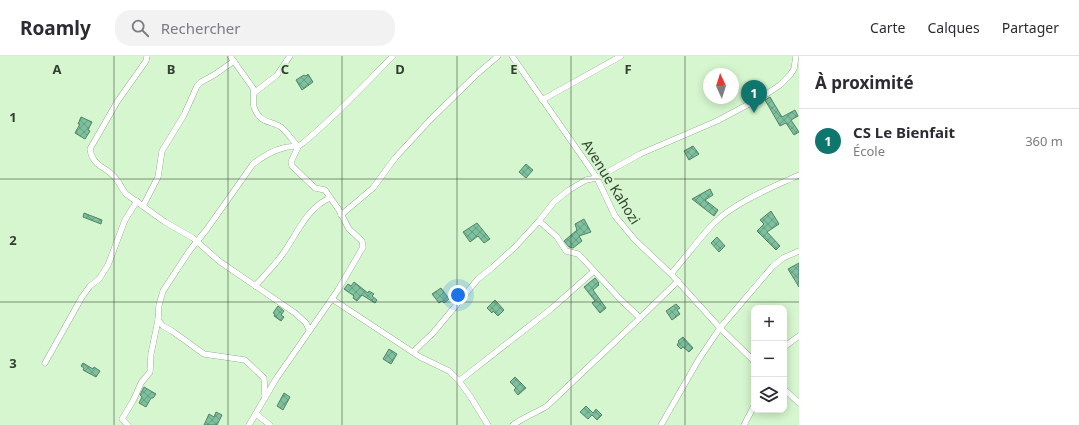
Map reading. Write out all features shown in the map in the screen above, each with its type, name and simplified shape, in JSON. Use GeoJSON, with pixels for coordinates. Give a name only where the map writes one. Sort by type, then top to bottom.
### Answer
{"type":"FeatureCollection","features":[{"type":"Feature","properties":{"kind":"street"},"geometry":{"type":"LineString","coordinates":[[147,56],[146,61],[117,102],[90,149],[91,156],[95,163],[111,173],[126,194],[196,242],[219,261],[295,313],[306,323],[309,330]]}},
{"type":"Feature","properties":{"kind":"street"},"geometry":{"type":"LineString","coordinates":[[254,94],[277,75],[290,56]]}},
{"type":"Feature","properties":{"kind":"street"},"geometry":{"type":"LineString","coordinates":[[249,425],[276,379],[332,299],[363,247],[363,244],[358,236],[349,229],[325,190],[315,188],[292,166],[291,162],[298,147],[331,118],[393,56]]}},
{"type":"Feature","properties":{"kind":"street"},"geometry":{"type":"LineString","coordinates":[[341,216],[373,188],[395,158],[430,120],[476,75],[498,56]]}},
{"type":"Feature","properties":{"kind":"street","name":"Avenue Kahozi"},"geometry":{"type":"LineString","coordinates":[[512,56],[597,178],[615,216],[635,240],[678,281],[720,328],[751,358]]}},
{"type":"Feature","properties":{"kind":"street"},"geometry":{"type":"LineString","coordinates":[[542,100],[621,56]]}},
{"type":"Feature","properties":{"kind":"street"},"geometry":{"type":"LineString","coordinates":[[413,352],[433,333],[478,279],[493,268],[539,221],[554,202],[569,190],[586,180],[597,178],[640,154],[717,121],[762,97],[780,85],[790,75],[794,70],[796,56]]}},
{"type":"Feature","properties":{"kind":"street"},"geometry":{"type":"LineString","coordinates":[[143,206],[156,183],[162,151],[186,110],[197,86],[214,75],[232,58],[253,88],[254,107],[258,114],[263,120],[282,128],[298,147]]}},
{"type":"Feature","properties":{"kind":"street"},"geometry":{"type":"LineString","coordinates":[[128,425],[122,418],[133,401],[141,383],[150,372],[151,354],[158,320],[159,305],[163,291],[196,242],[253,164],[262,157],[283,147],[298,147]]}},
{"type":"Feature","properties":{"kind":"street"},"geometry":{"type":"LineString","coordinates":[[671,274],[713,224],[729,211],[799,175]]}},
{"type":"Feature","properties":{"kind":"street"},"geometry":{"type":"LineString","coordinates":[[255,286],[282,255],[305,219],[320,203],[330,198]]}},
{"type":"Feature","properties":{"kind":"street"},"geometry":{"type":"LineString","coordinates":[[45,363],[82,297],[90,286],[99,279],[108,265],[125,220],[137,201]]}},
{"type":"Feature","properties":{"kind":"street"},"geometry":{"type":"LineString","coordinates":[[539,221],[557,237],[566,251],[578,254],[640,318]]}},
{"type":"Feature","properties":{"kind":"street"},"geometry":{"type":"LineString","coordinates":[[661,425],[699,359],[720,328],[773,266],[783,258],[799,251]]}},
{"type":"Feature","properties":{"kind":"street"},"geometry":{"type":"LineString","coordinates":[[459,380],[532,324],[594,271]]}},
{"type":"Feature","properties":{"kind":"street"},"geometry":{"type":"LineString","coordinates":[[513,425],[523,418],[547,406],[678,281]]}},
{"type":"Feature","properties":{"kind":"street"},"geometry":{"type":"LineString","coordinates":[[332,299],[413,352],[449,371],[459,380],[488,425]]}},
{"type":"Feature","properties":{"kind":"street"},"geometry":{"type":"LineString","coordinates":[[158,320],[163,326],[204,354],[240,359],[248,363],[264,378],[265,399]]}},
{"type":"Feature","properties":{"kind":"street"},"geometry":{"type":"LineString","coordinates":[[787,345],[799,336]]}},
{"type":"Feature","properties":{"kind":"street"},"geometry":{"type":"LineString","coordinates":[[787,392],[799,403]]}},
{"type":"Feature","properties":{"kind":"street"},"geometry":{"type":"LineString","coordinates":[[744,425],[751,412]]}},
{"type":"Feature","properties":{"kind":"street"},"geometry":{"type":"LineString","coordinates":[[256,414],[270,425]]}},
{"type":"Feature","properties":{"kind":"building"},"geometry":{"type":"Polygon","coordinates":[[[308,74],[313,82],[302,90],[296,80],[308,74]]]}},
{"type":"Feature","properties":{"kind":"building"},"geometry":{"type":"Polygon","coordinates":[[[770,97],[782,117],[795,110],[798,116],[791,120],[799,132],[794,135],[786,123],[780,126],[765,100],[770,97]]]}},
{"type":"Feature","properties":{"kind":"building"},"geometry":{"type":"Polygon","coordinates":[[[81,117],[92,122],[88,130],[90,131],[85,139],[75,133],[80,124],[78,124],[81,117]]]}},
{"type":"Feature","properties":{"kind":"building"},"geometry":{"type":"Polygon","coordinates":[[[693,146],[699,154],[689,160],[684,151],[693,146]]]}},
{"type":"Feature","properties":{"kind":"building"},"geometry":{"type":"Polygon","coordinates":[[[526,164],[533,170],[526,178],[519,172],[526,164]]]}},
{"type":"Feature","properties":{"kind":"building"},"geometry":{"type":"Polygon","coordinates":[[[710,189],[713,195],[705,200],[718,210],[714,216],[692,199],[710,189]]]}},
{"type":"Feature","properties":{"kind":"building"},"geometry":{"type":"Polygon","coordinates":[[[771,211],[779,224],[767,232],[780,246],[776,250],[757,231],[764,224],[760,220],[771,211]]]}},
{"type":"Feature","properties":{"kind":"building"},"geometry":{"type":"Polygon","coordinates":[[[84,213],[102,220],[101,224],[83,217],[84,213]]]}},
{"type":"Feature","properties":{"kind":"building"},"geometry":{"type":"Polygon","coordinates":[[[584,219],[591,232],[579,236],[582,241],[573,248],[569,247],[564,241],[577,230],[575,224],[584,219]]]}},
{"type":"Feature","properties":{"kind":"building"},"geometry":{"type":"Polygon","coordinates":[[[477,223],[490,239],[484,243],[478,236],[470,242],[463,232],[477,223]]]}},
{"type":"Feature","properties":{"kind":"building"},"geometry":{"type":"Polygon","coordinates":[[[717,237],[725,246],[719,252],[711,243],[717,237]]]}},
{"type":"Feature","properties":{"kind":"building"},"geometry":{"type":"Polygon","coordinates":[[[799,263],[799,287],[788,269],[799,263]]]}},
{"type":"Feature","properties":{"kind":"building"},"geometry":{"type":"Polygon","coordinates":[[[595,278],[599,285],[593,290],[606,308],[600,313],[592,303],[595,301],[584,287],[595,278]]]}},
{"type":"Feature","properties":{"kind":"building"},"geometry":{"type":"Polygon","coordinates":[[[354,282],[368,293],[369,291],[374,294],[372,296],[377,300],[375,303],[362,295],[357,301],[353,298],[354,296],[344,289],[348,284],[351,286],[354,282]]]}},
{"type":"Feature","properties":{"kind":"building"},"geometry":{"type":"Polygon","coordinates":[[[441,288],[449,299],[444,303],[442,301],[439,303],[432,294],[441,288]]]}},
{"type":"Feature","properties":{"kind":"building"},"geometry":{"type":"Polygon","coordinates":[[[495,300],[504,310],[498,316],[487,308],[495,300]]]}},
{"type":"Feature","properties":{"kind":"building"},"geometry":{"type":"Polygon","coordinates":[[[676,304],[680,308],[677,310],[680,314],[672,320],[666,311],[676,304]]]}},
{"type":"Feature","properties":{"kind":"building"},"geometry":{"type":"Polygon","coordinates":[[[278,306],[284,311],[281,315],[284,317],[281,321],[274,316],[275,314],[273,313],[278,306]]]}},
{"type":"Feature","properties":{"kind":"building"},"geometry":{"type":"Polygon","coordinates":[[[683,337],[693,348],[689,352],[683,347],[681,349],[677,345],[679,342],[678,341],[683,337]]]}},
{"type":"Feature","properties":{"kind":"building"},"geometry":{"type":"Polygon","coordinates":[[[389,349],[397,354],[391,364],[383,359],[389,349]]]}},
{"type":"Feature","properties":{"kind":"building"},"geometry":{"type":"Polygon","coordinates":[[[83,363],[100,371],[96,377],[83,370],[84,368],[81,366],[83,363]]]}},
{"type":"Feature","properties":{"kind":"building"},"geometry":{"type":"Polygon","coordinates":[[[515,377],[526,388],[518,395],[514,390],[516,388],[510,382],[515,377]]]}},
{"type":"Feature","properties":{"kind":"building"},"geometry":{"type":"Polygon","coordinates":[[[144,387],[156,394],[153,398],[151,398],[146,407],[139,403],[142,397],[140,395],[144,387]]]}},
{"type":"Feature","properties":{"kind":"building"},"geometry":{"type":"Polygon","coordinates":[[[284,393],[290,397],[283,410],[277,406],[284,393]]]}},
{"type":"Feature","properties":{"kind":"building"},"geometry":{"type":"Polygon","coordinates":[[[586,406],[593,413],[596,409],[602,415],[597,420],[592,415],[588,419],[580,412],[586,406]]]}},
{"type":"Feature","properties":{"kind":"building"},"geometry":{"type":"Polygon","coordinates":[[[216,412],[222,415],[217,425],[204,425],[209,414],[214,417],[216,412]]]}},
{"type":"Feature","properties":{"kind":"place","name":"CS Le Bienfait"},"geometry":{"type":"Point","coordinates":[754,113]}}]}
